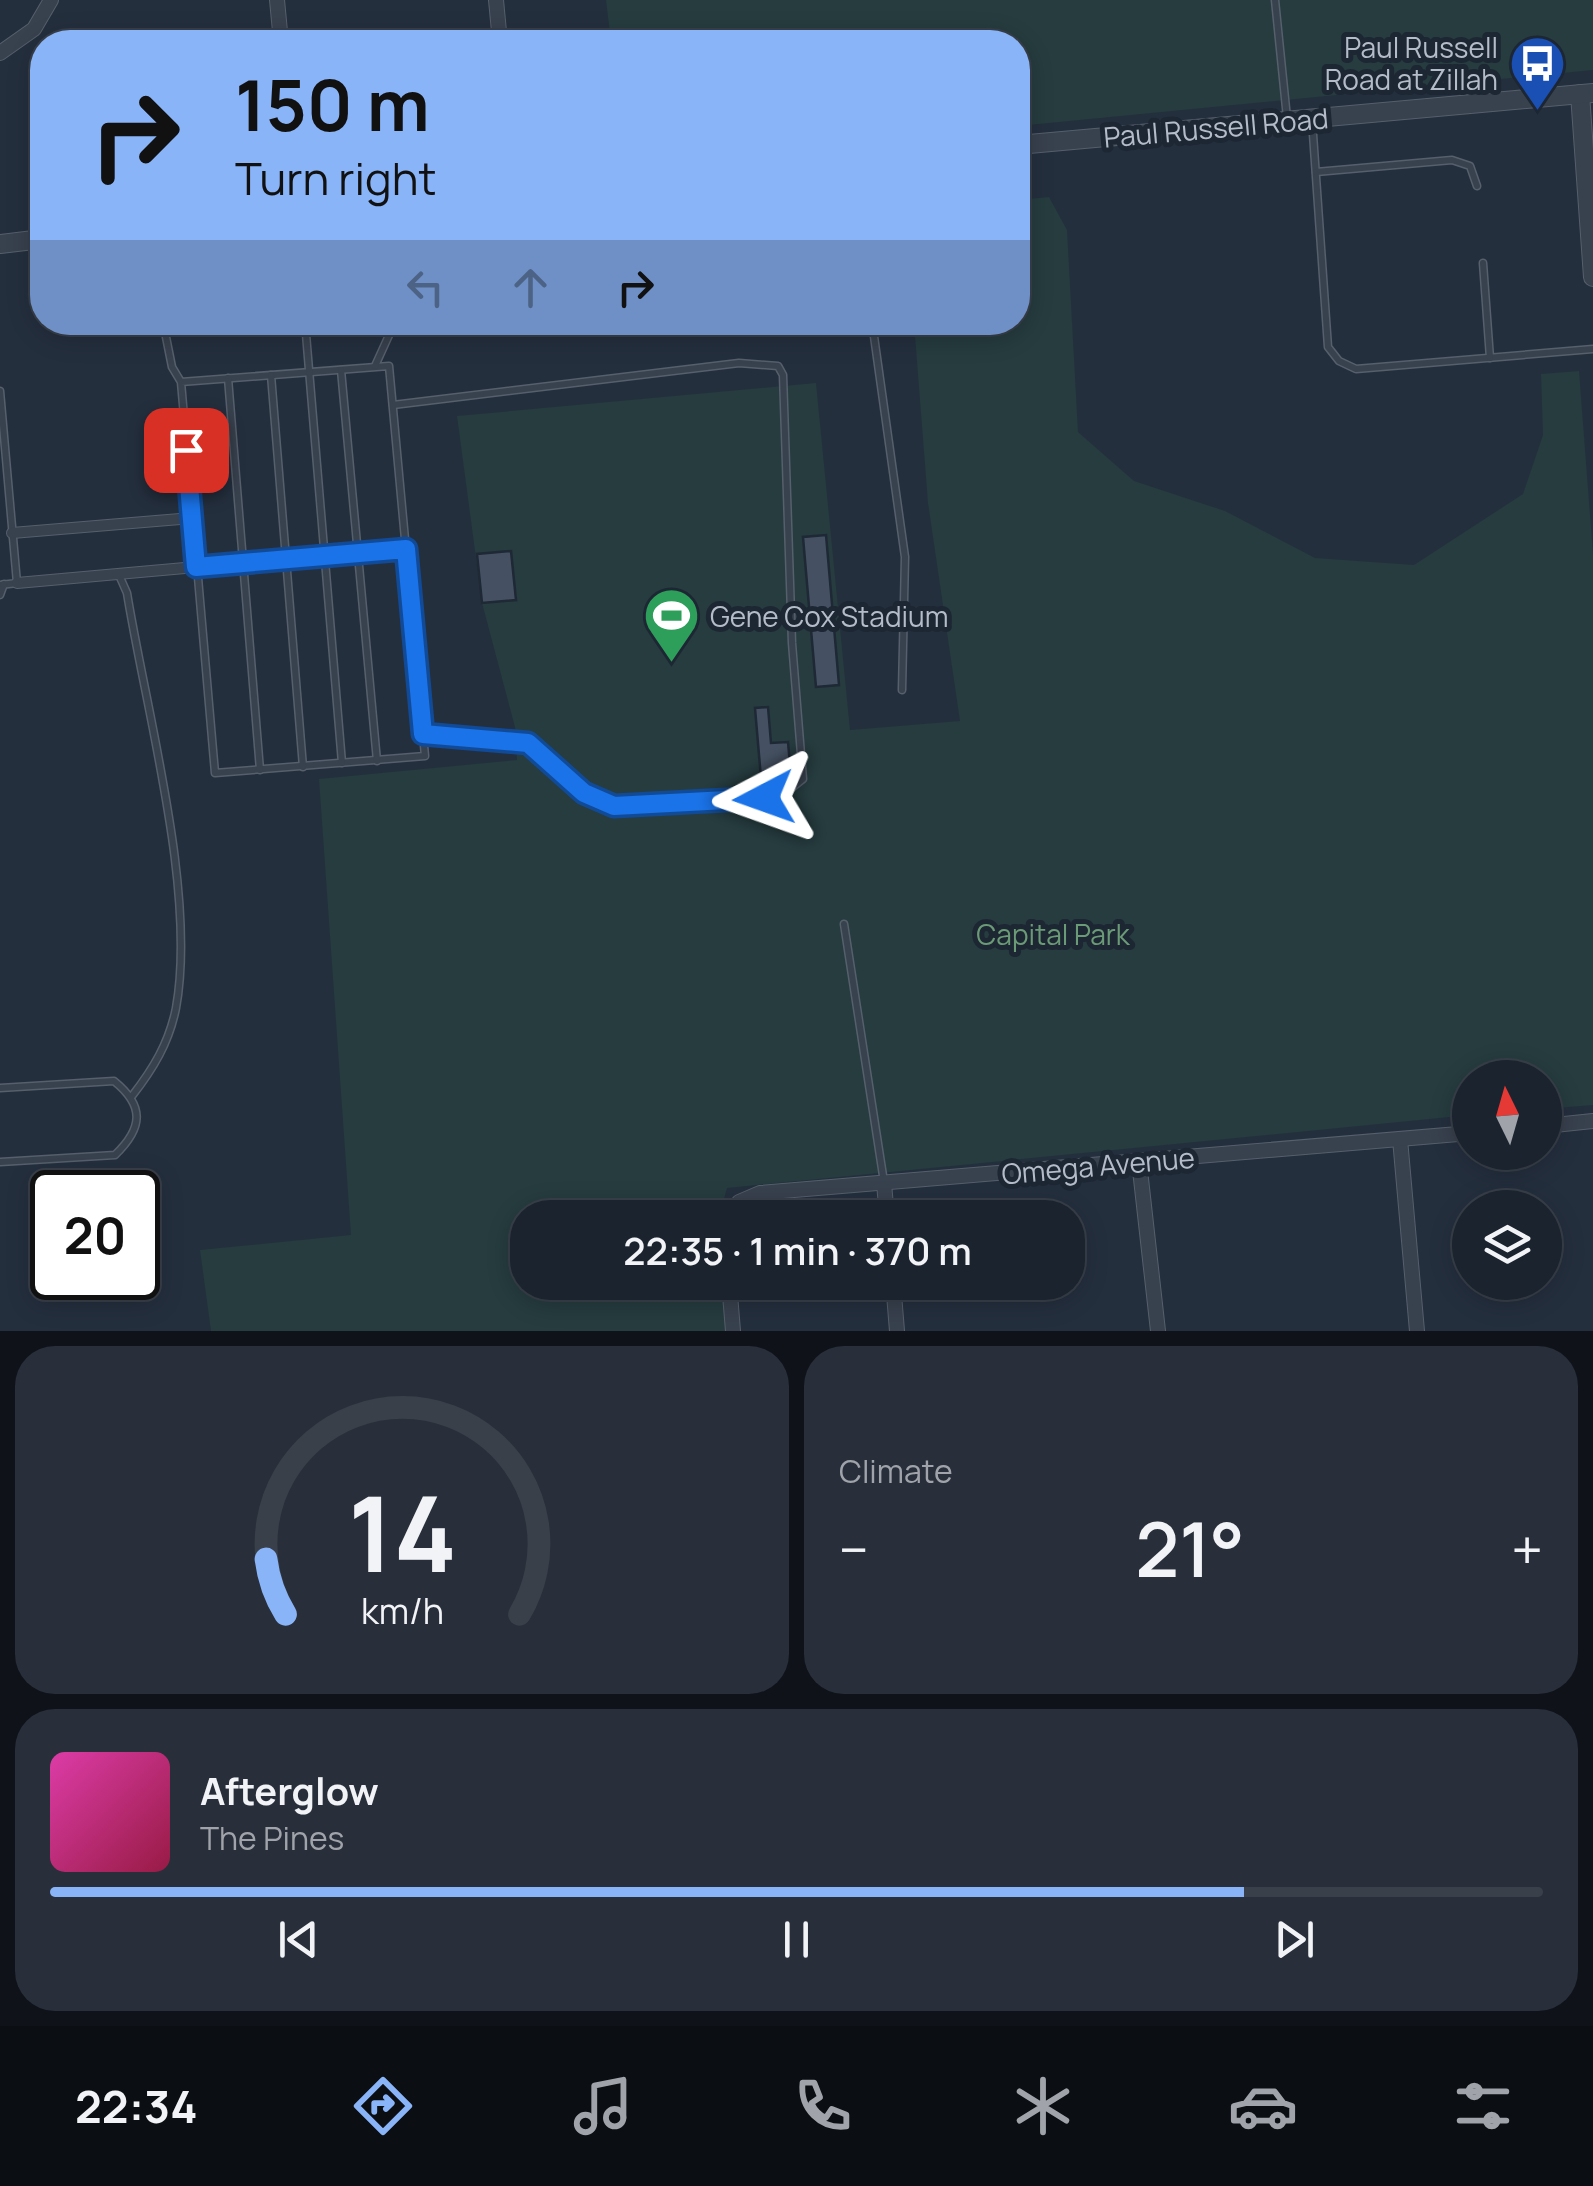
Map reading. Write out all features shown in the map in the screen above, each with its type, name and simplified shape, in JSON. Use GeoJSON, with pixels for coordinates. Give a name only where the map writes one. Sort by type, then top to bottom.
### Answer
{"type":"FeatureCollection","features":[{"type":"Feature","properties":{"kind":"street"},"geometry":{"type":"LineString","coordinates":[[33,30],[51,0]]}},
{"type":"Feature","properties":{"kind":"street"},"geometry":{"type":"LineString","coordinates":[[277,0],[280,30]]}},
{"type":"Feature","properties":{"kind":"street"},"geometry":{"type":"LineString","coordinates":[[496,0],[499,30]]}},
{"type":"Feature","properties":{"kind":"street"},"geometry":{"type":"LineString","coordinates":[[0,53],[30,32]]}},
{"type":"Feature","properties":{"kind":"street"},"geometry":{"type":"LineString","coordinates":[[1587,94],[1593,277]]}},
{"type":"Feature","properties":{"kind":"street","name":"Paul Russell Road"},"geometry":{"type":"LineString","coordinates":[[1030,145],[1587,94]]}},
{"type":"Feature","properties":{"kind":"street"},"geometry":{"type":"LineString","coordinates":[[0,244],[30,240]]}},
{"type":"Feature","properties":{"kind":"street"},"geometry":{"type":"LineString","coordinates":[[6,534],[192,518]]}},
{"type":"Feature","properties":{"kind":"street"},"geometry":{"type":"LineString","coordinates":[[17,583],[196,567]]}},
{"type":"Feature","properties":{"kind":"street"},"geometry":{"type":"LineString","coordinates":[[1562,1125],[1593,1122]]}},
{"type":"Feature","properties":{"kind":"street","name":"Omega Avenue"},"geometry":{"type":"LineString","coordinates":[[744,1200],[760,1193],[1452,1135]]}},
{"type":"Feature","properties":{"kind":"street"},"geometry":{"type":"LineString","coordinates":[[1400,1139],[1417,1331]]}},
{"type":"Feature","properties":{"kind":"street"},"geometry":{"type":"LineString","coordinates":[[1139,1161],[1158,1331]]}},
{"type":"Feature","properties":{"kind":"street"},"geometry":{"type":"LineString","coordinates":[[884,1183],[885,1200]]}},
{"type":"Feature","properties":{"kind":"street"},"geometry":{"type":"LineString","coordinates":[[730,1300],[733,1331]]}},
{"type":"Feature","properties":{"kind":"street"},"geometry":{"type":"LineString","coordinates":[[895,1300],[898,1331]]}},
{"type":"Feature","properties":{"kind":"lane"},"geometry":{"type":"LineString","coordinates":[[1275,0],[1288,121]]}},
{"type":"Feature","properties":{"kind":"lane"},"geometry":{"type":"LineString","coordinates":[[1312,118],[1328,347],[1339,361],[1356,369],[1593,349]]}},
{"type":"Feature","properties":{"kind":"lane"},"geometry":{"type":"LineString","coordinates":[[1316,172],[1452,160],[1470,166],[1478,186]]}},
{"type":"Feature","properties":{"kind":"lane"},"geometry":{"type":"LineString","coordinates":[[1483,264],[1490,358]]}},
{"type":"Feature","properties":{"kind":"lane"},"geometry":{"type":"LineString","coordinates":[[166,335],[172,366],[181,382],[215,773],[425,756],[390,366],[181,382]]}},
{"type":"Feature","properties":{"kind":"lane"},"geometry":{"type":"LineString","coordinates":[[305,335],[342,763]]}},
{"type":"Feature","properties":{"kind":"lane"},"geometry":{"type":"LineString","coordinates":[[374,367],[390,335]]}},
{"type":"Feature","properties":{"kind":"lane"},"geometry":{"type":"LineString","coordinates":[[874,335],[905,557],[902,690]]}},
{"type":"Feature","properties":{"kind":"lane"},"geometry":{"type":"LineString","coordinates":[[393,405],[739,363],[778,366],[783,376],[792,643],[803,779],[788,791],[764,798],[614,806],[584,793],[528,743],[423,734]]}},
{"type":"Feature","properties":{"kind":"lane"},"geometry":{"type":"LineString","coordinates":[[341,370],[377,761]]}},
{"type":"Feature","properties":{"kind":"lane"},"geometry":{"type":"LineString","coordinates":[[271,375],[303,767]]}},
{"type":"Feature","properties":{"kind":"lane"},"geometry":{"type":"LineString","coordinates":[[228,378],[260,770]]}},
{"type":"Feature","properties":{"kind":"lane"},"geometry":{"type":"LineString","coordinates":[[0,390],[6,534],[17,583],[2,584],[0,595]]}},
{"type":"Feature","properties":{"kind":"lane"},"geometry":{"type":"LineString","coordinates":[[196,567],[406,549]]}},
{"type":"Feature","properties":{"kind":"lane"},"geometry":{"type":"LineString","coordinates":[[119,574],[127,593],[161,784],[179,948],[176,1010],[158,1063],[132,1096]]}},
{"type":"Feature","properties":{"kind":"lane"},"geometry":{"type":"LineString","coordinates":[[844,924],[884,1183]]}},
{"type":"Feature","properties":{"kind":"lane"},"geometry":{"type":"LineString","coordinates":[[0,1088],[114,1081],[132,1096],[137,1114],[132,1139],[115,1155],[0,1162]]}},
{"type":"Feature","properties":{"kind":"green space"},"geometry":{"type":"Polygon","coordinates":[[[606,0],[1593,0],[1593,70],[1030,125],[1030,30],[610,30],[606,0]]]}},
{"type":"Feature","properties":{"kind":"green space","name":"Capital Park"},"geometry":{"type":"Polygon","coordinates":[[[1049,197],[1067,230],[1078,432],[1134,481],[1225,511],[1315,558],[1414,565],[1523,494],[1543,435],[1541,374],[1579,371],[1593,554],[1593,1105],[1562,1108],[1562,1060],[1452,1060],[1452,1117],[727,1188],[724,1200],[510,1200],[510,1300],[725,1300],[727,1331],[211,1331],[200,1250],[351,1235],[319,779],[517,760],[515,727],[482,603],[457,416],[816,383],[850,730],[960,721],[928,503],[915,335],[1030,335],[1030,199],[1049,197]]]}},
{"type":"Feature","properties":{"kind":"building"},"geometry":{"type":"Polygon","coordinates":[[[826,535],[839,685],[816,687],[803,537],[826,535]]]}},
{"type":"Feature","properties":{"kind":"building"},"geometry":{"type":"Polygon","coordinates":[[[511,551],[516,600],[482,603],[477,554],[511,551]]]}},
{"type":"Feature","properties":{"kind":"building"},"geometry":{"type":"Polygon","coordinates":[[[768,707],[771,743],[788,742],[791,776],[761,778],[755,708],[768,707]]]}},
{"type":"Feature","properties":{"kind":"place","name":"Paul Russell Road at Zillah"},"geometry":{"type":"Point","coordinates":[1537,112]}},
{"type":"Feature","properties":{"kind":"place","name":"Gene Cox Stadium"},"geometry":{"type":"Point","coordinates":[671,665]}},
{"type":"Feature","properties":{"kind":"route"},"geometry":{"type":"LineString","coordinates":[[186,450],[196,567],[406,549],[423,734],[528,743],[584,793],[614,806],[764,798]]}}]}
